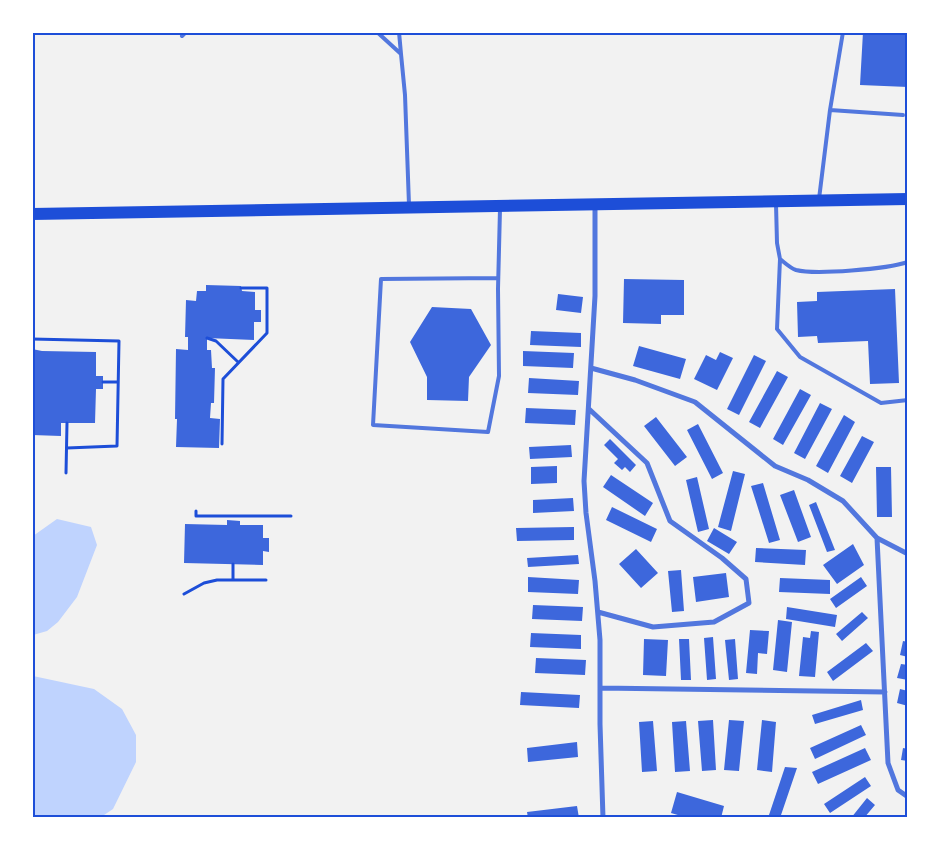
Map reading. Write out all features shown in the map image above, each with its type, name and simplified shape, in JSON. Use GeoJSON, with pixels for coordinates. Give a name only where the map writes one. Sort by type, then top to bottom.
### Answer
{"type":"FeatureCollection","features":[{"type":"Feature","properties":{"kind":"main road"},"geometry":{"type":"LineString","coordinates":[[32,214],[908,199]]}},
{"type":"Feature","properties":{"kind":"street"},"geometry":{"type":"LineString","coordinates":[[595,204],[595,296],[584,481],[600,640],[603,818]]}},
{"type":"Feature","properties":{"kind":"street"},"geometry":{"type":"LineString","coordinates":[[591,368],[635,380],[695,402],[776,466],[808,480],[843,501],[877,538],[908,554]]}},
{"type":"Feature","properties":{"kind":"street"},"geometry":{"type":"LineString","coordinates":[[588,410],[647,463],[670,521],[722,558],[746,579],[749,603],[714,622],[652,627],[598,612]]}},
{"type":"Feature","properties":{"kind":"street"},"geometry":{"type":"LineString","coordinates":[[877,538],[888,763],[898,790],[908,797]]}},
{"type":"Feature","properties":{"kind":"street"},"geometry":{"type":"LineString","coordinates":[[600,688],[885,692]]}},
{"type":"Feature","properties":{"kind":"lane"},"geometry":{"type":"LineString","coordinates":[[377,32],[401,54]]}},
{"type":"Feature","properties":{"kind":"lane"},"geometry":{"type":"LineString","coordinates":[[398,32],[405,95],[409,208]]}},
{"type":"Feature","properties":{"kind":"lane"},"geometry":{"type":"LineString","coordinates":[[819,200],[830,110],[843,32]]}},
{"type":"Feature","properties":{"kind":"lane"},"geometry":{"type":"LineString","coordinates":[[830,110],[903,115]]}},
{"type":"Feature","properties":{"kind":"lane"},"geometry":{"type":"LineString","coordinates":[[776,201],[777,243],[780,259],[777,329],[800,356],[881,403],[908,400]]}},
{"type":"Feature","properties":{"kind":"lane"},"geometry":{"type":"LineString","coordinates":[[498,278],[381,279],[373,425],[488,432],[499,376],[498,278],[500,206]]}},
{"type":"Feature","properties":{"kind":"lane"},"geometry":{"type":"LineString","coordinates":[[780,259],[794,269],[832,271],[895,266],[908,262]]}},
{"type":"Feature","properties":{"kind":"path"},"geometry":{"type":"LineString","coordinates":[[222,444],[223,379],[267,333],[267,288],[241,288]]}},
{"type":"Feature","properties":{"kind":"path"},"geometry":{"type":"LineString","coordinates":[[207,338],[216,341],[238,362]]}},
{"type":"Feature","properties":{"kind":"path"},"geometry":{"type":"LineString","coordinates":[[32,339],[119,341],[117,446],[67,448]]}},
{"type":"Feature","properties":{"kind":"path"},"geometry":{"type":"LineString","coordinates":[[103,382],[118,382]]}},
{"type":"Feature","properties":{"kind":"path"},"geometry":{"type":"LineString","coordinates":[[66,473],[67,423]]}},
{"type":"Feature","properties":{"kind":"path"},"geometry":{"type":"LineString","coordinates":[[196,511],[196,516],[233,518],[291,516]]}},
{"type":"Feature","properties":{"kind":"path"},"geometry":{"type":"LineString","coordinates":[[232,564],[233,580]]}},
{"type":"Feature","properties":{"kind":"path"},"geometry":{"type":"LineString","coordinates":[[184,594],[204,583],[217,580],[266,580]]}},
{"type":"Feature","properties":{"kind":"water"},"geometry":{"type":"Polygon","coordinates":[[[57,519],[91,527],[97,545],[77,597],[58,622],[47,631],[33,635],[33,536],[57,519]]]}},
{"type":"Feature","properties":{"kind":"water"},"geometry":{"type":"Polygon","coordinates":[[[33,676],[94,689],[122,709],[136,735],[136,762],[113,809],[101,817],[33,816],[33,676]]]}},
{"type":"Feature","properties":{"kind":"building"},"geometry":{"type":"Polygon","coordinates":[[[863,32],[908,32],[908,87],[860,85],[863,32]]]}},
{"type":"Feature","properties":{"kind":"building"},"geometry":{"type":"Polygon","coordinates":[[[624,279],[684,280],[684,315],[661,315],[661,324],[623,323],[624,279]]]}},
{"type":"Feature","properties":{"kind":"building"},"geometry":{"type":"Polygon","coordinates":[[[206,285],[241,286],[242,291],[255,292],[255,310],[261,310],[261,322],[254,322],[254,340],[207,338],[207,350],[211,350],[212,368],[215,368],[214,403],[211,403],[210,418],[220,419],[219,448],[176,447],[176,349],[188,350],[188,337],[185,337],[186,300],[196,301],[197,291],[206,291],[206,285]]]}},
{"type":"Feature","properties":{"kind":"building"},"geometry":{"type":"Polygon","coordinates":[[[895,289],[899,383],[870,384],[868,341],[818,343],[817,336],[798,337],[797,302],[817,301],[817,292],[895,289]]]}},
{"type":"Feature","properties":{"kind":"building"},"geometry":{"type":"Polygon","coordinates":[[[558,294],[583,297],[581,313],[556,310],[558,294]]]}},
{"type":"Feature","properties":{"kind":"building"},"geometry":{"type":"Polygon","coordinates":[[[432,307],[471,309],[491,345],[469,377],[468,401],[427,400],[427,377],[410,342],[432,307]]]}},
{"type":"Feature","properties":{"kind":"building"},"geometry":{"type":"Polygon","coordinates":[[[531,331],[581,333],[581,347],[530,345],[531,331]]]}},
{"type":"Feature","properties":{"kind":"building"},"geometry":{"type":"Polygon","coordinates":[[[639,346],[686,359],[680,379],[633,366],[639,346]]]}},
{"type":"Feature","properties":{"kind":"building"},"geometry":{"type":"Polygon","coordinates":[[[32,349],[42,351],[96,352],[96,376],[103,376],[103,389],[96,389],[95,423],[61,423],[61,436],[32,435],[32,349]]]}},
{"type":"Feature","properties":{"kind":"building"},"geometry":{"type":"Polygon","coordinates":[[[523,351],[574,353],[573,368],[523,366],[523,351]]]}},
{"type":"Feature","properties":{"kind":"building"},"geometry":{"type":"Polygon","coordinates":[[[720,352],[733,358],[717,390],[694,379],[706,355],[716,360],[720,352]]]}},
{"type":"Feature","properties":{"kind":"building"},"geometry":{"type":"Polygon","coordinates":[[[754,355],[766,361],[739,415],[727,409],[754,355]]]}},
{"type":"Feature","properties":{"kind":"building"},"geometry":{"type":"Polygon","coordinates":[[[777,371],[788,377],[760,428],[749,422],[777,371]]]}},
{"type":"Feature","properties":{"kind":"building"},"geometry":{"type":"Polygon","coordinates":[[[529,378],[579,381],[578,395],[528,393],[529,378]]]}},
{"type":"Feature","properties":{"kind":"building"},"geometry":{"type":"Polygon","coordinates":[[[800,389],[811,395],[783,445],[773,439],[800,389]]]}},
{"type":"Feature","properties":{"kind":"building"},"geometry":{"type":"Polygon","coordinates":[[[820,403],[832,409],[805,459],[794,453],[820,403]]]}},
{"type":"Feature","properties":{"kind":"building"},"geometry":{"type":"Polygon","coordinates":[[[526,408],[576,410],[575,425],[525,423],[526,408]]]}},
{"type":"Feature","properties":{"kind":"building"},"geometry":{"type":"Polygon","coordinates":[[[844,415],[855,422],[828,473],[816,466],[844,415]]]}},
{"type":"Feature","properties":{"kind":"building"},"geometry":{"type":"Polygon","coordinates":[[[656,417],[687,457],[675,466],[644,426],[656,417]]]}},
{"type":"Feature","properties":{"kind":"building"},"geometry":{"type":"Polygon","coordinates":[[[698,424],[723,473],[712,479],[687,430],[698,424]]]}},
{"type":"Feature","properties":{"kind":"building"},"geometry":{"type":"Polygon","coordinates":[[[862,436],[874,442],[852,483],[840,476],[862,436]]]}},
{"type":"Feature","properties":{"kind":"building"},"geometry":{"type":"Polygon","coordinates":[[[610,439],[636,465],[630,472],[625,467],[622,470],[614,463],[618,459],[604,445],[610,439]]]}},
{"type":"Feature","properties":{"kind":"building"},"geometry":{"type":"Polygon","coordinates":[[[571,445],[572,457],[530,459],[529,447],[571,445]]]}},
{"type":"Feature","properties":{"kind":"building"},"geometry":{"type":"Polygon","coordinates":[[[557,466],[557,483],[531,484],[531,467],[557,466]]]}},
{"type":"Feature","properties":{"kind":"building"},"geometry":{"type":"Polygon","coordinates":[[[876,467],[891,467],[892,517],[877,517],[876,467]]]}},
{"type":"Feature","properties":{"kind":"building"},"geometry":{"type":"Polygon","coordinates":[[[733,471],[745,474],[731,531],[718,527],[733,471]]]}},
{"type":"Feature","properties":{"kind":"building"},"geometry":{"type":"Polygon","coordinates":[[[611,475],[653,503],[645,516],[603,487],[611,475]]]}},
{"type":"Feature","properties":{"kind":"building"},"geometry":{"type":"Polygon","coordinates":[[[697,477],[709,529],[698,532],[686,480],[697,477]]]}},
{"type":"Feature","properties":{"kind":"building"},"geometry":{"type":"Polygon","coordinates":[[[763,483],[780,540],[769,543],[751,486],[763,483]]]}},
{"type":"Feature","properties":{"kind":"building"},"geometry":{"type":"Polygon","coordinates":[[[794,490],[811,537],[798,542],[780,495],[794,490]]]}},
{"type":"Feature","properties":{"kind":"building"},"geometry":{"type":"Polygon","coordinates":[[[573,498],[574,511],[533,513],[533,500],[573,498]]]}},
{"type":"Feature","properties":{"kind":"building"},"geometry":{"type":"Polygon","coordinates":[[[816,502],[835,550],[827,552],[809,505],[816,502]]]}},
{"type":"Feature","properties":{"kind":"building"},"geometry":{"type":"Polygon","coordinates":[[[612,507],[657,529],[651,542],[606,520],[612,507]]]}},
{"type":"Feature","properties":{"kind":"building"},"geometry":{"type":"Polygon","coordinates":[[[227,520],[240,521],[240,525],[263,525],[263,538],[269,538],[269,552],[263,551],[263,565],[184,563],[185,524],[227,525],[227,520]]]}},
{"type":"Feature","properties":{"kind":"building"},"geometry":{"type":"Polygon","coordinates":[[[574,527],[574,540],[517,541],[516,528],[574,527]]]}},
{"type":"Feature","properties":{"kind":"building"},"geometry":{"type":"Polygon","coordinates":[[[714,528],[737,542],[729,554],[707,541],[714,528]]]}},
{"type":"Feature","properties":{"kind":"building"},"geometry":{"type":"Polygon","coordinates":[[[853,544],[864,565],[837,584],[823,565],[853,544]]]}},
{"type":"Feature","properties":{"kind":"building"},"geometry":{"type":"Polygon","coordinates":[[[756,548],[806,550],[805,565],[755,562],[756,548]]]}},
{"type":"Feature","properties":{"kind":"building"},"geometry":{"type":"Polygon","coordinates":[[[636,549],[658,573],[641,588],[619,564],[636,549]]]}},
{"type":"Feature","properties":{"kind":"building"},"geometry":{"type":"Polygon","coordinates":[[[578,555],[579,564],[528,567],[527,558],[578,555]]]}},
{"type":"Feature","properties":{"kind":"building"},"geometry":{"type":"Polygon","coordinates":[[[681,570],[684,611],[672,612],[668,571],[681,570]]]}},
{"type":"Feature","properties":{"kind":"building"},"geometry":{"type":"Polygon","coordinates":[[[726,573],[729,597],[696,602],[693,577],[726,573]]]}},
{"type":"Feature","properties":{"kind":"building"},"geometry":{"type":"Polygon","coordinates":[[[528,577],[579,580],[578,594],[528,592],[528,577]]]}},
{"type":"Feature","properties":{"kind":"building"},"geometry":{"type":"Polygon","coordinates":[[[861,577],[867,586],[836,608],[830,599],[861,577]]]}},
{"type":"Feature","properties":{"kind":"building"},"geometry":{"type":"Polygon","coordinates":[[[780,578],[830,580],[830,594],[779,592],[780,578]]]}},
{"type":"Feature","properties":{"kind":"building"},"geometry":{"type":"Polygon","coordinates":[[[533,605],[583,607],[582,621],[532,619],[533,605]]]}},
{"type":"Feature","properties":{"kind":"building"},"geometry":{"type":"Polygon","coordinates":[[[787,607],[837,615],[835,627],[786,619],[787,607]]]}},
{"type":"Feature","properties":{"kind":"building"},"geometry":{"type":"Polygon","coordinates":[[[862,612],[868,618],[842,641],[836,634],[862,612]]]}},
{"type":"Feature","properties":{"kind":"building"},"geometry":{"type":"Polygon","coordinates":[[[778,620],[792,622],[787,672],[773,670],[778,620]]]}},
{"type":"Feature","properties":{"kind":"building"},"geometry":{"type":"Polygon","coordinates":[[[750,630],[769,631],[767,654],[758,653],[757,674],[746,673],[750,630]]]}},
{"type":"Feature","properties":{"kind":"building"},"geometry":{"type":"Polygon","coordinates":[[[811,631],[819,632],[815,677],[799,676],[803,637],[810,638],[811,631]]]}},
{"type":"Feature","properties":{"kind":"building"},"geometry":{"type":"Polygon","coordinates":[[[531,633],[581,635],[581,649],[530,647],[531,633]]]}},
{"type":"Feature","properties":{"kind":"building"},"geometry":{"type":"Polygon","coordinates":[[[713,637],[716,679],[707,680],[704,638],[713,637]]]}},
{"type":"Feature","properties":{"kind":"building"},"geometry":{"type":"Polygon","coordinates":[[[644,639],[668,640],[666,676],[643,675],[644,639]]]}},
{"type":"Feature","properties":{"kind":"building"},"geometry":{"type":"Polygon","coordinates":[[[679,639],[689,639],[691,680],[681,680],[679,639]]]}},
{"type":"Feature","properties":{"kind":"building"},"geometry":{"type":"Polygon","coordinates":[[[735,639],[738,679],[729,680],[725,640],[735,639]]]}},
{"type":"Feature","properties":{"kind":"building"},"geometry":{"type":"Polygon","coordinates":[[[903,641],[908,642],[908,657],[900,655],[903,641]]]}},
{"type":"Feature","properties":{"kind":"building"},"geometry":{"type":"Polygon","coordinates":[[[866,643],[873,651],[833,681],[827,672],[866,643]]]}},
{"type":"Feature","properties":{"kind":"building"},"geometry":{"type":"Polygon","coordinates":[[[536,658],[586,660],[585,675],[535,673],[536,658]]]}},
{"type":"Feature","properties":{"kind":"building"},"geometry":{"type":"Polygon","coordinates":[[[901,664],[908,665],[908,680],[897,678],[901,664]]]}},
{"type":"Feature","properties":{"kind":"building"},"geometry":{"type":"Polygon","coordinates":[[[900,689],[908,691],[908,706],[897,703],[900,689]]]}},
{"type":"Feature","properties":{"kind":"building"},"geometry":{"type":"Polygon","coordinates":[[[521,692],[580,695],[579,708],[520,705],[521,692]]]}},
{"type":"Feature","properties":{"kind":"building"},"geometry":{"type":"Polygon","coordinates":[[[861,700],[863,710],[815,724],[812,715],[861,700]]]}},
{"type":"Feature","properties":{"kind":"building"},"geometry":{"type":"Polygon","coordinates":[[[713,720],[716,770],[702,771],[698,721],[713,720]]]}},
{"type":"Feature","properties":{"kind":"building"},"geometry":{"type":"Polygon","coordinates":[[[729,720],[744,721],[739,771],[724,770],[729,720]]]}},
{"type":"Feature","properties":{"kind":"building"},"geometry":{"type":"Polygon","coordinates":[[[762,720],[776,722],[772,772],[757,770],[762,720]]]}},
{"type":"Feature","properties":{"kind":"building"},"geometry":{"type":"Polygon","coordinates":[[[653,721],[657,771],[642,772],[639,722],[653,721]]]}},
{"type":"Feature","properties":{"kind":"building"},"geometry":{"type":"Polygon","coordinates":[[[686,721],[690,771],[675,772],[672,722],[686,721]]]}},
{"type":"Feature","properties":{"kind":"building"},"geometry":{"type":"Polygon","coordinates":[[[861,725],[866,735],[815,759],[810,748],[861,725]]]}},
{"type":"Feature","properties":{"kind":"building"},"geometry":{"type":"Polygon","coordinates":[[[577,742],[578,757],[528,762],[527,748],[577,742]]]}},
{"type":"Feature","properties":{"kind":"building"},"geometry":{"type":"Polygon","coordinates":[[[865,748],[871,760],[818,784],[812,772],[865,748]]]}},
{"type":"Feature","properties":{"kind":"building"},"geometry":{"type":"Polygon","coordinates":[[[903,748],[908,749],[908,761],[901,760],[903,748]]]}},
{"type":"Feature","properties":{"kind":"building"},"geometry":{"type":"Polygon","coordinates":[[[785,767],[797,768],[780,818],[768,818],[785,767]]]}},
{"type":"Feature","properties":{"kind":"building"},"geometry":{"type":"Polygon","coordinates":[[[865,777],[871,786],[830,813],[824,804],[865,777]]]}},
{"type":"Feature","properties":{"kind":"building"},"geometry":{"type":"Polygon","coordinates":[[[677,792],[724,806],[721,818],[688,818],[671,813],[677,792]]]}},
{"type":"Feature","properties":{"kind":"building"},"geometry":{"type":"Polygon","coordinates":[[[867,798],[875,805],[864,818],[851,818],[867,798]]]}},
{"type":"Feature","properties":{"kind":"building"},"geometry":{"type":"Polygon","coordinates":[[[577,806],[579,818],[528,818],[527,812],[577,806]]]}}]}
